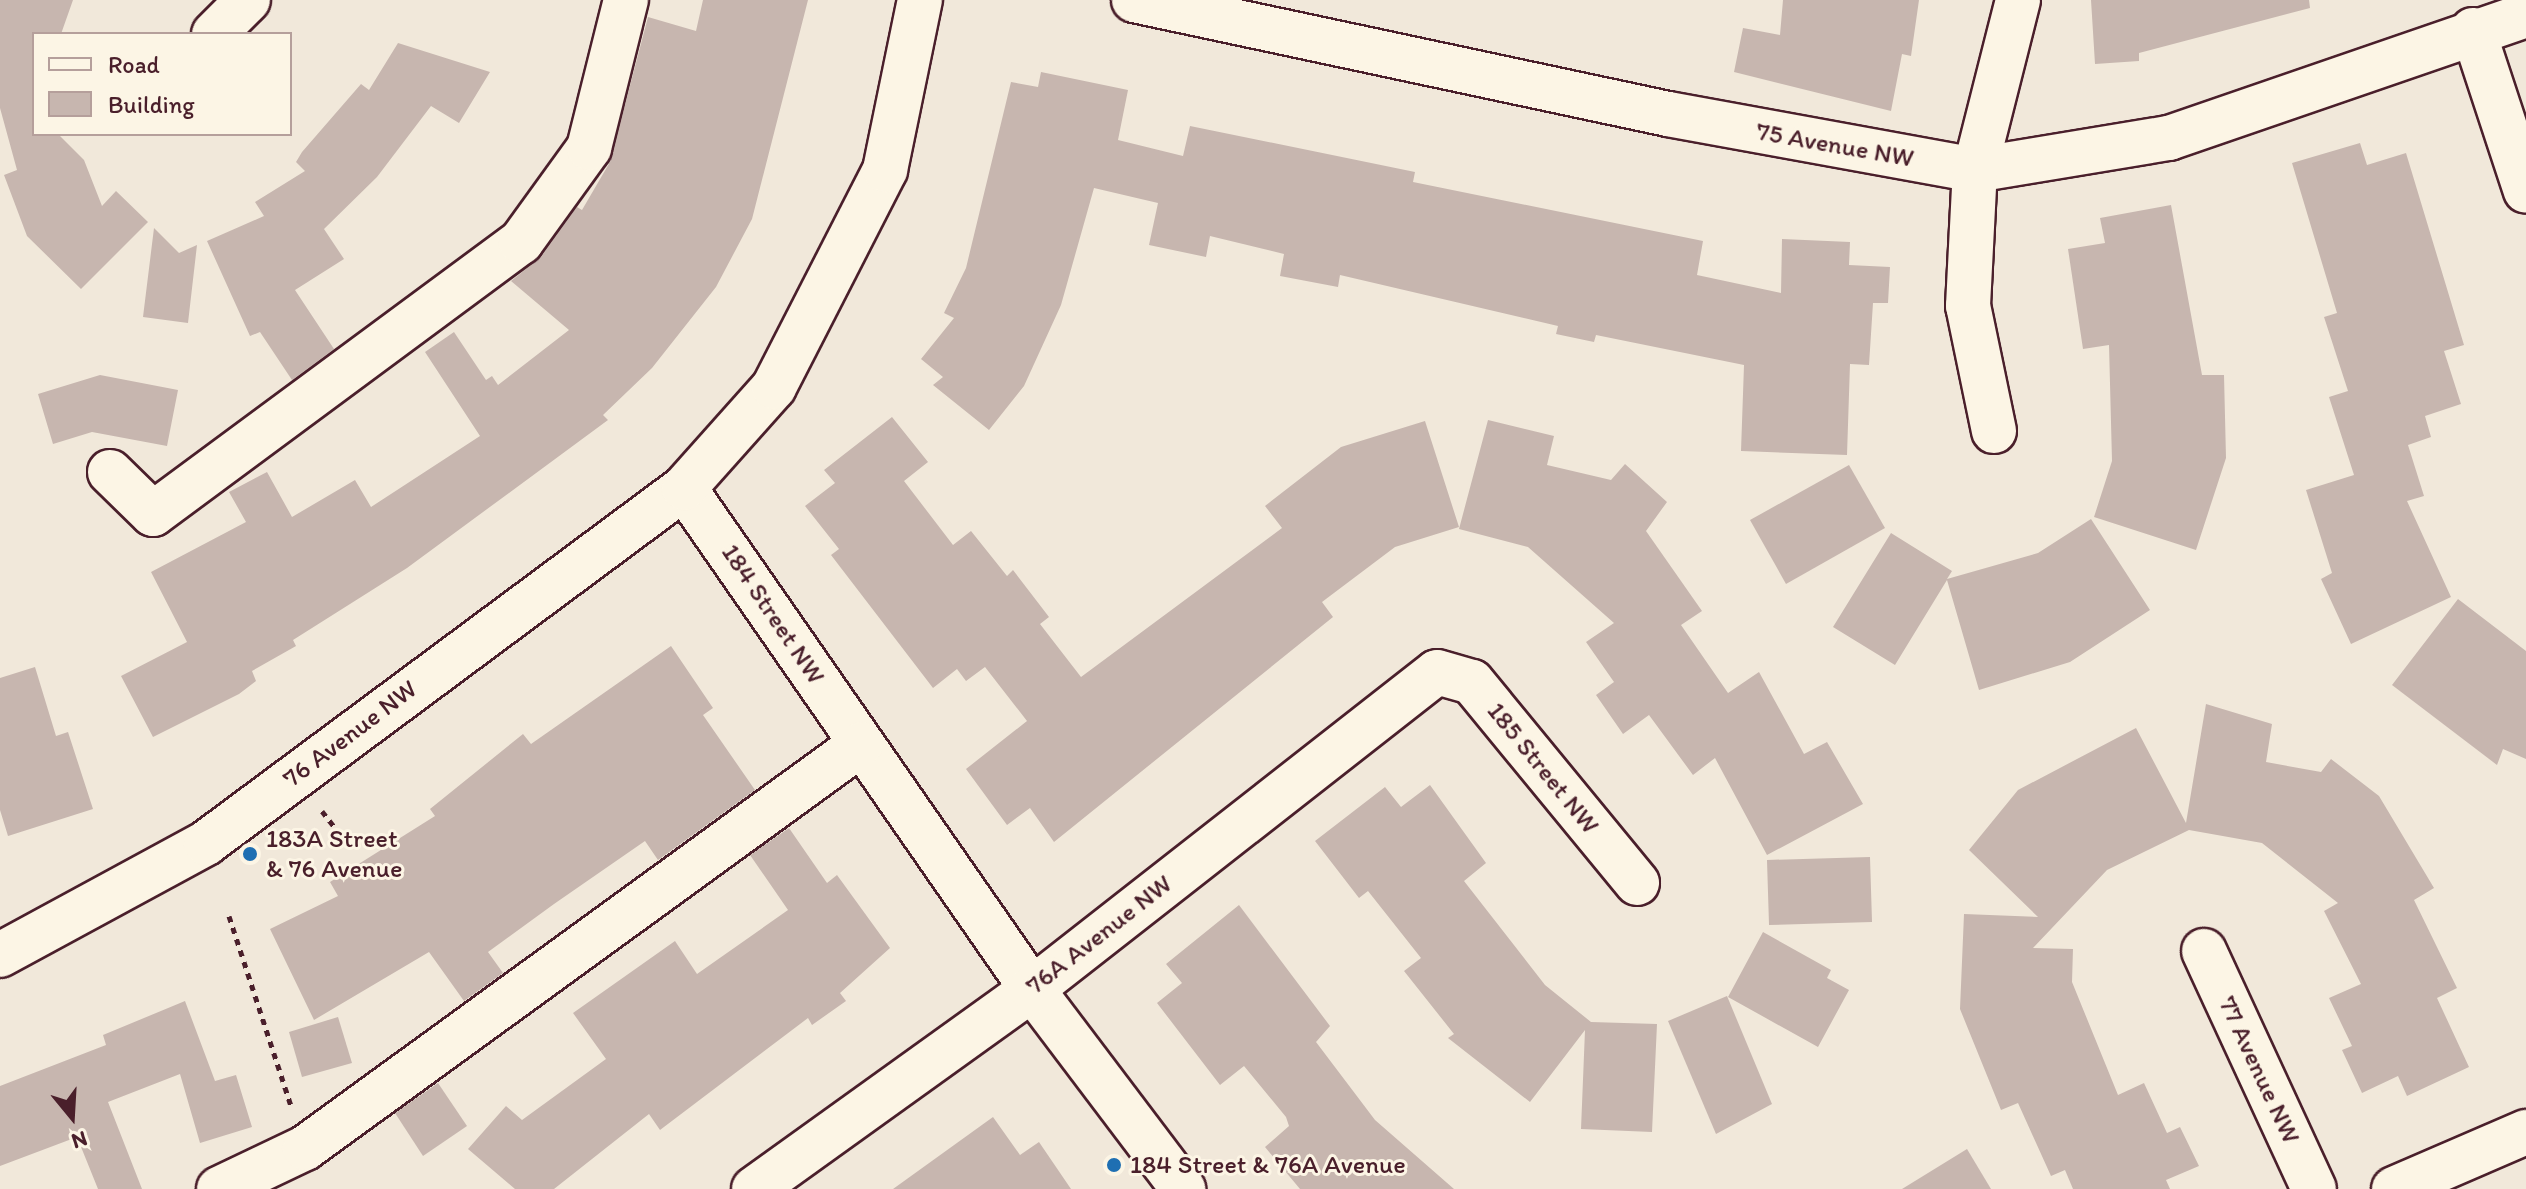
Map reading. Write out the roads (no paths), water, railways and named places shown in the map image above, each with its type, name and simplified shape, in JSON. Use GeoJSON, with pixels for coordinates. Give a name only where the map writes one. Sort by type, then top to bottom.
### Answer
{"type":"FeatureCollection","features":[{"type":"Feature","properties":{"kind":"street"},"geometry":{"type":"LineString","coordinates":[[216,32],[248,0]]}},
{"type":"Feature","properties":{"kind":"street"},"geometry":{"type":"LineString","coordinates":[[110,472],[153,514],[521,242],[589,148],[626,0]]}},
{"type":"Feature","properties":{"kind":"street"},"geometry":{"type":"LineString","coordinates":[[684,488],[774,387],[885,170],[920,0]]}},
{"type":"Feature","properties":{"kind":"street","name":"75 Avenue NW"},"geometry":{"type":"LineString","coordinates":[[1134,0],[1668,114],[1975,170],[2169,138],[2473,30],[2526,15]]}},
{"type":"Feature","properties":{"kind":"street"},"geometry":{"type":"LineString","coordinates":[[1994,431],[1968,306],[1975,170],[2018,0]]}},
{"type":"Feature","properties":{"kind":"street"},"geometry":{"type":"LineString","coordinates":[[2473,30],[2526,191]]}},
{"type":"Feature","properties":{"kind":"street","name":"184 Street NW"},"geometry":{"type":"LineString","coordinates":[[684,488],[1032,989],[1183,1189]]}},
{"type":"Feature","properties":{"kind":"street","name":"76 Avenue NW"},"geometry":{"type":"LineString","coordinates":[[0,955],[206,843],[684,488]]}},
{"type":"Feature","properties":{"kind":"street","name":"185 Street NW"},"geometry":{"type":"LineString","coordinates":[[1437,672],[1472,682],[1637,883]]}},
{"type":"Feature","properties":{"kind":"street","name":"76A Avenue NW"},"geometry":{"type":"LineString","coordinates":[[754,1189],[1032,989],[1437,672]]}},
{"type":"Feature","properties":{"kind":"street"},"geometry":{"type":"LineString","coordinates":[[219,1189],[305,1148],[861,744]]}},
{"type":"Feature","properties":{"kind":"street","name":"77 Avenue NW"},"geometry":{"type":"LineString","coordinates":[[2204,951],[2314,1189]]}},
{"type":"Feature","properties":{"kind":"street"},"geometry":{"type":"LineString","coordinates":[[2394,1189],[2526,1132]]}},
{"type":"Feature","properties":{"kind":"place","name":"183A Street & 76 Avenue"},"geometry":{"type":"Point","coordinates":[250,854]}},
{"type":"Feature","properties":{"kind":"place","name":"184 Street & 76A Avenue"},"geometry":{"type":"Point","coordinates":[1114,1165]}}]}
